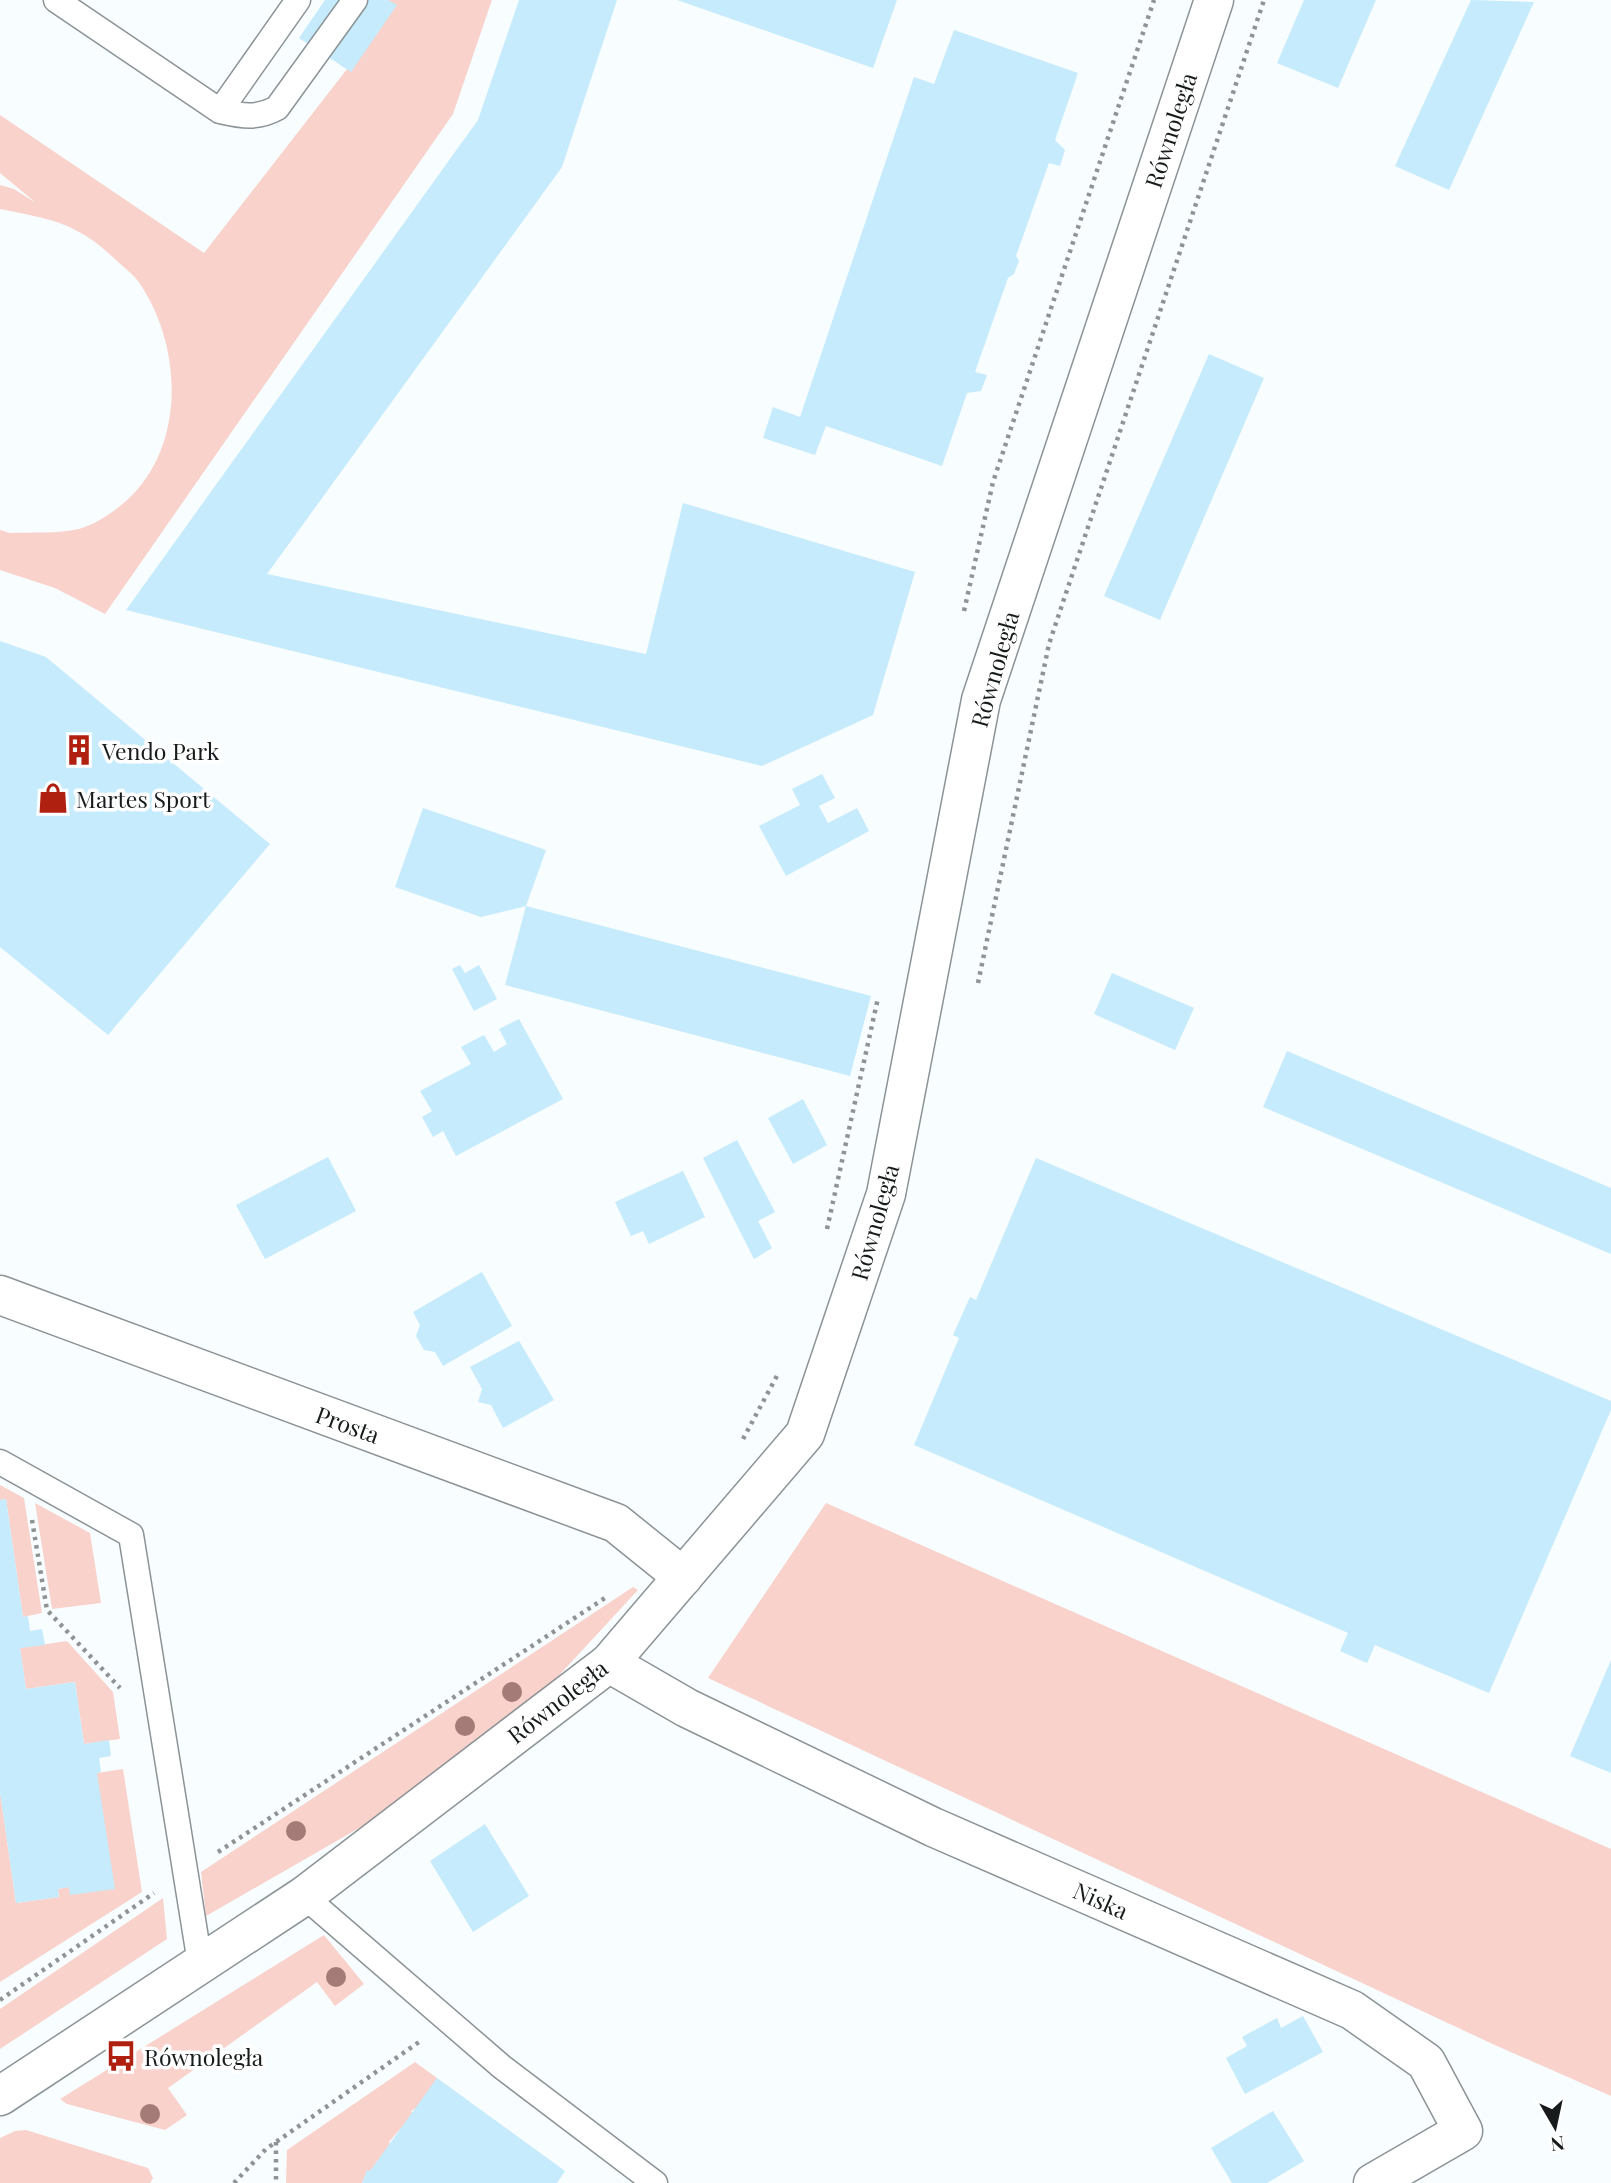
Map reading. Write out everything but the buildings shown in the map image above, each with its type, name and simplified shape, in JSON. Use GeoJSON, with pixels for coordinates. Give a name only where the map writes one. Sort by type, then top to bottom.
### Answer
{"type":"FeatureCollection","features":[{"type":"Feature","properties":{"kind":"street","name":"Równoległa"},"geometry":{"type":"LineString","coordinates":[[0,2096],[304,1896],[608,1663],[805,1434],[886,1194],[981,701],[1214,0]]}},
{"type":"Feature","properties":{"kind":"street","name":"Prosta"},"geometry":{"type":"LineString","coordinates":[[0,1295],[617,1523],[683,1577]]}},
{"type":"Feature","properties":{"kind":"street","name":"Niska"},"geometry":{"type":"LineString","coordinates":[[608,1663],[687,1709],[933,1827],[1352,2010],[1426,2062],[1463,2131],[1373,2183]]}},
{"type":"Feature","properties":{"kind":"lane"},"geometry":{"type":"LineString","coordinates":[[56,0],[220,111],[247,117],[263,116],[277,108],[355,0]]}},
{"type":"Feature","properties":{"kind":"lane"},"geometry":{"type":"LineString","coordinates":[[220,111],[298,0]]}},
{"type":"Feature","properties":{"kind":"lane"},"geometry":{"type":"LineString","coordinates":[[0,1462],[131,1535],[200,1963]]}},
{"type":"Feature","properties":{"kind":"lane"},"geometry":{"type":"LineString","coordinates":[[304,1896],[502,2067],[655,2183]]}},
{"type":"Feature","properties":{"kind":"path"},"geometry":{"type":"LineString","coordinates":[[978,983],[1049,645],[1264,0]]}},
{"type":"Feature","properties":{"kind":"path"},"geometry":{"type":"LineString","coordinates":[[32,1519],[47,1610],[120,1689],[118,1676]]}},
{"type":"Feature","properties":{"kind":"path"},"geometry":{"type":"LineString","coordinates":[[217,1853],[610,1595]]}},
{"type":"Feature","properties":{"kind":"path"},"geometry":{"type":"LineString","coordinates":[[0,2000],[154,1895],[152,1881]]}},
{"type":"Feature","properties":{"kind":"path"},"geometry":{"type":"LineString","coordinates":[[234,2183],[276,2142],[448,2021]]}},
{"type":"Feature","properties":{"kind":"path"},"geometry":{"type":"LineString","coordinates":[[276,2142],[276,2183]]}},
{"type":"Feature","properties":{"kind":"shaded area"},"geometry":{"type":"Polygon","coordinates":[[[388,0],[492,0],[453,114],[105,614],[55,588],[0,570],[0,530],[10,533],[71,531],[104,518],[125,502],[145,480],[160,454],[172,395],[164,335],[153,307],[136,278],[101,247],[75,230],[48,219],[0,209],[0,185],[14,189],[36,203],[0,173],[0,115],[204,253],[396,6],[388,0]]]}},
{"type":"Feature","properties":{"kind":"shaded area"},"geometry":{"type":"Polygon","coordinates":[[[0,1485],[24,1498],[42,1613],[23,1617],[6,1499],[0,1500],[0,1485]]]}},
{"type":"Feature","properties":{"kind":"shaded area"},"geometry":{"type":"Polygon","coordinates":[[[35,1503],[90,1533],[101,1603],[52,1609],[35,1503]]]}},
{"type":"Feature","properties":{"kind":"shaded area"},"geometry":{"type":"Polygon","coordinates":[[[826,1503],[1611,1849],[1611,2096],[1497,2046],[708,1678],[826,1503]]]}},
{"type":"Feature","properties":{"kind":"shaded area"},"geometry":{"type":"Polygon","coordinates":[[[633,1587],[638,1590],[527,1710],[394,1808],[206,1916],[201,1872],[633,1587]]]}},
{"type":"Feature","properties":{"kind":"shaded area"},"geometry":{"type":"Polygon","coordinates":[[[67,1641],[113,1692],[120,1739],[84,1744],[75,1682],[26,1689],[20,1648],[67,1641]]]}},
{"type":"Feature","properties":{"kind":"shaded area"},"geometry":{"type":"Polygon","coordinates":[[[123,1769],[142,1892],[0,1982],[0,1792],[16,1903],[59,1897],[58,1889],[69,1887],[97,1773],[123,1769]]]}},
{"type":"Feature","properties":{"kind":"shaded area"},"geometry":{"type":"Polygon","coordinates":[[[163,1898],[167,1939],[0,2049],[0,2009],[163,1898]]]}},
{"type":"Feature","properties":{"kind":"shaded area"},"geometry":{"type":"Polygon","coordinates":[[[324,1935],[364,1984],[335,2006],[317,1982],[168,2088],[187,2115],[165,2130],[67,2104],[60,2099],[324,1935]]]}},
{"type":"Feature","properties":{"kind":"shaded area"},"geometry":{"type":"Polygon","coordinates":[[[415,2062],[437,2078],[419,2105],[411,2111],[413,2114],[389,2142],[390,2145],[370,2171],[367,2171],[362,2183],[286,2183],[287,2150],[415,2062]]]}},
{"type":"Feature","properties":{"kind":"shaded area"},"geometry":{"type":"Polygon","coordinates":[[[26,2130],[148,2168],[153,2178],[150,2183],[0,2183],[0,2138],[15,2131],[26,2130]]]}},
{"type":"Feature","properties":{"kind":"place","name":"Vendo Park"},"geometry":{"type":"Point","coordinates":[79,750]}},
{"type":"Feature","properties":{"kind":"place","name":"Martes Sport"},"geometry":{"type":"Point","coordinates":[53,798]}},
{"type":"Feature","properties":{"kind":"place","name":"Równoległa"},"geometry":{"type":"Point","coordinates":[121,2056]}}]}
